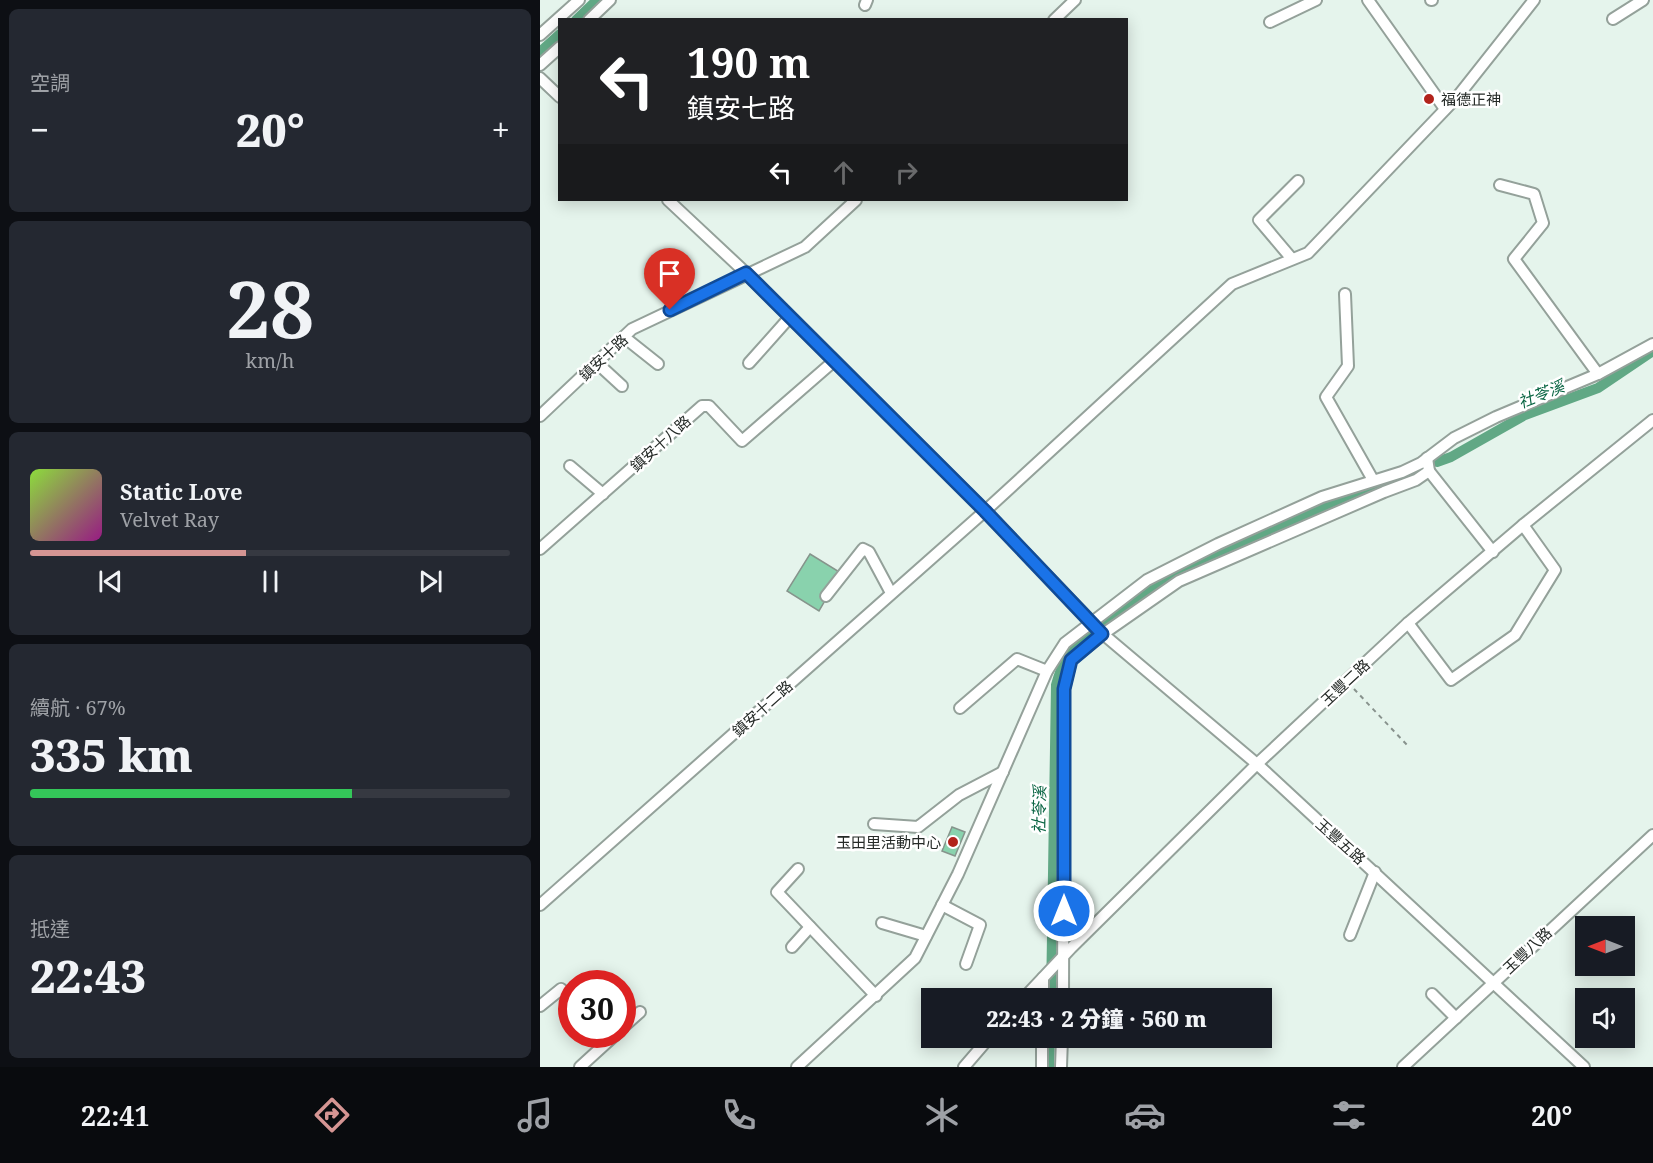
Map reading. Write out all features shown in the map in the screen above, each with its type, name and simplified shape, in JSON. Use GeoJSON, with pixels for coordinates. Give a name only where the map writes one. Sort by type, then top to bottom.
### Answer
{"type":"FeatureCollection","features":[{"type":"Feature","properties":{"kind":"street"},"geometry":{"type":"LineString","coordinates":[[559,18],[579,0]]}},
{"type":"Feature","properties":{"kind":"street"},"geometry":{"type":"LineString","coordinates":[[592,18],[610,0]]}},
{"type":"Feature","properties":{"kind":"street"},"geometry":{"type":"LineString","coordinates":[[1056,18],[1075,0]]}},
{"type":"Feature","properties":{"kind":"street"},"geometry":{"type":"LineString","coordinates":[[1270,22],[1317,0]]}},
{"type":"Feature","properties":{"kind":"street"},"geometry":{"type":"LineString","coordinates":[[1368,0],[1445,109]]}},
{"type":"Feature","properties":{"kind":"street","name":"鎮安十二路"},"geometry":{"type":"LineString","coordinates":[[540,905],[985,511],[1232,284],[1308,253],[1445,109],[1534,0]]}},
{"type":"Feature","properties":{"kind":"street"},"geometry":{"type":"LineString","coordinates":[[1613,19],[1643,0]]}},
{"type":"Feature","properties":{"kind":"street"},"geometry":{"type":"LineString","coordinates":[[540,35],[558,19]]}},
{"type":"Feature","properties":{"kind":"street"},"geometry":{"type":"LineString","coordinates":[[540,65],[558,49]]}},
{"type":"Feature","properties":{"kind":"street"},"geometry":{"type":"LineString","coordinates":[[540,78],[558,94]]}},
{"type":"Feature","properties":{"kind":"street"},"geometry":{"type":"LineString","coordinates":[[1292,259],[1258,220],[1298,181]]}},
{"type":"Feature","properties":{"kind":"street"},"geometry":{"type":"LineString","coordinates":[[1500,185],[1534,194],[1543,223],[1514,259],[1598,374]]}},
{"type":"Feature","properties":{"kind":"street","name":"玉豐五路"},"geometry":{"type":"LineString","coordinates":[[669,201],[746,273],[985,511],[1102,634],[1257,764],[1584,1067]]}},
{"type":"Feature","properties":{"kind":"street","name":"鎮安十路"},"geometry":{"type":"LineString","coordinates":[[540,416],[632,328],[805,247],[855,201]]}},
{"type":"Feature","properties":{"kind":"street"},"geometry":{"type":"LineString","coordinates":[[1345,294],[1348,366],[1326,397],[1373,480]]}},
{"type":"Feature","properties":{"kind":"street"},"geometry":{"type":"LineString","coordinates":[[749,363],[790,317]]}},
{"type":"Feature","properties":{"kind":"street"},"geometry":{"type":"LineString","coordinates":[[624,337],[658,363]]}},
{"type":"Feature","properties":{"kind":"street"},"geometry":{"type":"LineString","coordinates":[[797,1067],[915,958],[942,905],[1047,671],[1065,643],[1147,580],[1218,544],[1322,497],[1402,472],[1427,458],[1454,438],[1496,417],[1598,374],[1653,344]]}},
{"type":"Feature","properties":{"kind":"street","name":"鎮安十八路"},"geometry":{"type":"LineString","coordinates":[[540,549],[702,406],[709,406],[742,441],[834,361]]}},
{"type":"Feature","properties":{"kind":"street"},"geometry":{"type":"LineString","coordinates":[[597,363],[622,386]]}},
{"type":"Feature","properties":{"kind":"street","name":"玉豐二路"},"geometry":{"type":"LineString","coordinates":[[1045,975],[1257,764],[1408,622],[1653,420]]}},
{"type":"Feature","properties":{"kind":"street"},"geometry":{"type":"LineString","coordinates":[[1427,458],[1429,471],[1493,552]]}},
{"type":"Feature","properties":{"kind":"street"},"geometry":{"type":"LineString","coordinates":[[570,466],[603,494]]}},
{"type":"Feature","properties":{"kind":"street"},"geometry":{"type":"LineString","coordinates":[[1061,988],[1064,689],[1071,660],[1102,634],[1179,581],[1416,480],[1429,471]]}},
{"type":"Feature","properties":{"kind":"street"},"geometry":{"type":"LineString","coordinates":[[1408,622],[1451,680],[1515,635],[1555,570],[1523,525]]}},
{"type":"Feature","properties":{"kind":"street"},"geometry":{"type":"LineString","coordinates":[[826,596],[863,549],[869,552],[891,593]]}},
{"type":"Feature","properties":{"kind":"street"},"geometry":{"type":"LineString","coordinates":[[960,708],[1017,659],[1047,671]]}},
{"type":"Feature","properties":{"kind":"street"},"geometry":{"type":"LineString","coordinates":[[874,824],[918,827],[959,795],[1003,772]]}},
{"type":"Feature","properties":{"kind":"street","name":"玉豐八路"},"geometry":{"type":"LineString","coordinates":[[1403,1067],[1653,835]]}},
{"type":"Feature","properties":{"kind":"street"},"geometry":{"type":"LineString","coordinates":[[798,869],[777,892],[876,996]]}},
{"type":"Feature","properties":{"kind":"street"},"geometry":{"type":"LineString","coordinates":[[1350,935],[1376,872]]}},
{"type":"Feature","properties":{"kind":"street"},"geometry":{"type":"LineString","coordinates":[[942,905],[980,925],[966,964]]}},
{"type":"Feature","properties":{"kind":"street"},"geometry":{"type":"LineString","coordinates":[[882,923],[926,936]]}},
{"type":"Feature","properties":{"kind":"street"},"geometry":{"type":"LineString","coordinates":[[792,947],[810,927]]}},
{"type":"Feature","properties":{"kind":"street"},"geometry":{"type":"LineString","coordinates":[[1033,988],[1045,975]]}},
{"type":"Feature","properties":{"kind":"street"},"geometry":{"type":"LineString","coordinates":[[1044,988],[1045,975]]}},
{"type":"Feature","properties":{"kind":"street"},"geometry":{"type":"LineString","coordinates":[[540,1006],[558,991]]}},
{"type":"Feature","properties":{"kind":"street"},"geometry":{"type":"LineString","coordinates":[[1432,994],[1456,1018]]}},
{"type":"Feature","properties":{"kind":"street"},"geometry":{"type":"LineString","coordinates":[[636,1016],[640,1012]]}},
{"type":"Feature","properties":{"kind":"street"},"geometry":{"type":"LineString","coordinates":[[580,1067],[599,1048]]}},
{"type":"Feature","properties":{"kind":"street"},"geometry":{"type":"LineString","coordinates":[[964,1067],[980,1048]]}},
{"type":"Feature","properties":{"kind":"street"},"geometry":{"type":"LineString","coordinates":[[1042,1048],[1042,1067]]}},
{"type":"Feature","properties":{"kind":"street"},"geometry":{"type":"LineString","coordinates":[[1061,1067],[1062,1048]]}},
{"type":"Feature","properties":{"kind":"path"},"geometry":{"type":"LineString","coordinates":[[1346,681],[1408,746]]}},
{"type":"Feature","properties":{"kind":"building"},"geometry":{"type":"Polygon","coordinates":[[[810,554],[841,573],[819,611],[787,591],[810,554]]]}},
{"type":"Feature","properties":{"kind":"building","name":"玉田里活動中心"},"geometry":{"type":"Polygon","coordinates":[[[952,827],[965,832],[955,856],[942,851],[952,827]]]}},
{"type":"Feature","properties":{"kind":"waterway"},"geometry":{"type":"LineString","coordinates":[[578,18],[597,0]]}},
{"type":"Feature","properties":{"kind":"waterway"},"geometry":{"type":"LineString","coordinates":[[540,52],[558,36]]}},
{"type":"Feature","properties":{"kind":"waterway","name":"社苓溪"},"geometry":{"type":"LineString","coordinates":[[1437,462],[1451,457],[1525,415],[1598,388],[1653,351]]}},
{"type":"Feature","properties":{"kind":"waterway","name":"社苓溪"},"geometry":{"type":"LineString","coordinates":[[1104,624],[1156,585],[1346,497],[1385,482]]}},
{"type":"Feature","properties":{"kind":"waterway","name":"社苓溪"},"geometry":{"type":"LineString","coordinates":[[1051,988],[1056,685],[1068,656],[1091,634]]}},
{"type":"Feature","properties":{"kind":"waterway","name":"社苓溪"},"geometry":{"type":"LineString","coordinates":[[1049,1067],[1050,1048]]}},
{"type":"Feature","properties":{"kind":"place","name":"福德正神"},"geometry":{"type":"Point","coordinates":[1429,99]}},
{"type":"Feature","properties":{"kind":"place","name":"玉田里活動中心"},"geometry":{"type":"Point","coordinates":[953,842]}},
{"type":"Feature","properties":{"kind":"route"},"geometry":{"type":"LineString","coordinates":[[670,310],[746,273],[985,511],[1102,634],[1071,660],[1064,689],[1064,911]]}}]}
